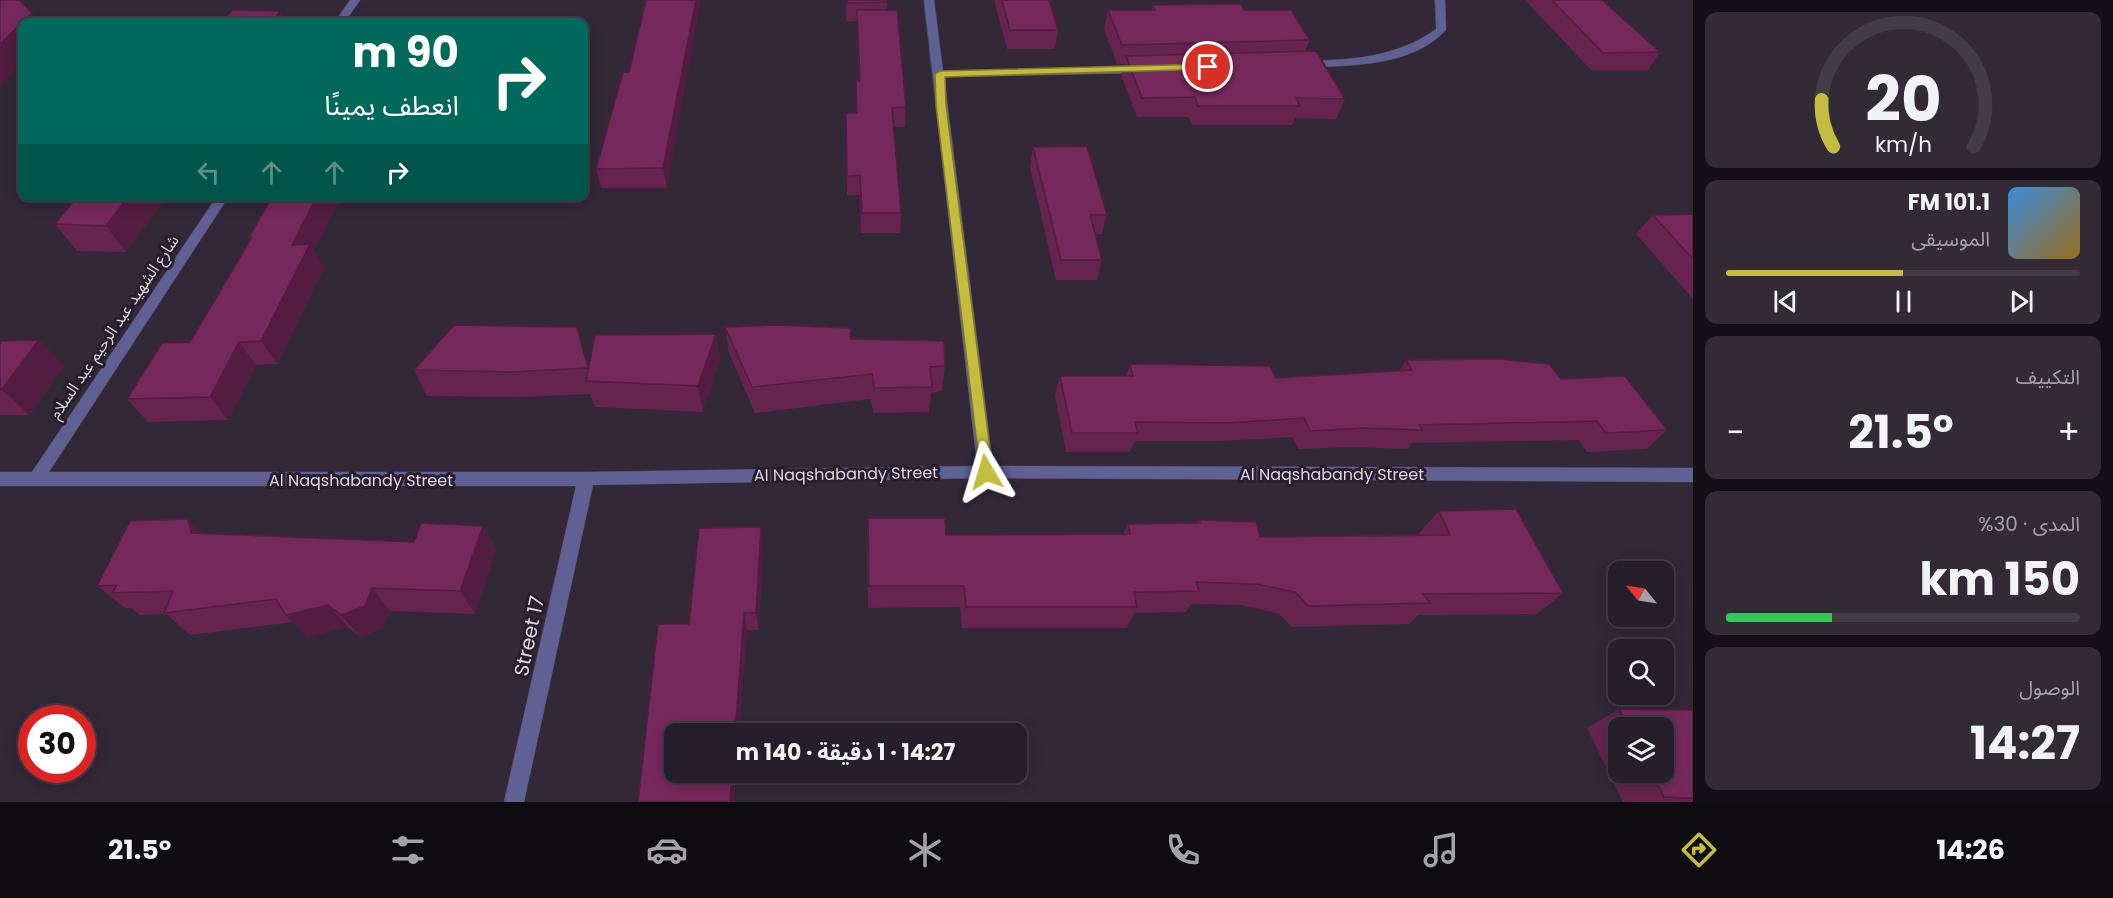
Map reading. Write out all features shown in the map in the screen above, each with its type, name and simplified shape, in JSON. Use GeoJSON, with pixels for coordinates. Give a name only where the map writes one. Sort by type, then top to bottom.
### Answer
{"type":"FeatureCollection","features":[{"type":"Feature","properties":{"kind":"street"},"geometry":{"type":"LineString","coordinates":[[343,18],[355,0]]}},
{"type":"Feature","properties":{"kind":"street"},"geometry":{"type":"LineString","coordinates":[[930,0],[986,472]]}},
{"type":"Feature","properties":{"kind":"street"},"geometry":{"type":"LineString","coordinates":[[1286,65],[1354,61],[1387,56],[1428,42],[1441,30],[1440,0]]}},
{"type":"Feature","properties":{"kind":"street"},"geometry":{"type":"LineString","coordinates":[[940,74],[1155,69]]}},
{"type":"Feature","properties":{"kind":"street","name":"شارع الشهيد عبد الرحيم عبد السلام"},"geometry":{"type":"LineString","coordinates":[[36,479],[220,201]]}},
{"type":"Feature","properties":{"kind":"street","name":"Al Naqshabandy Street"},"geometry":{"type":"LineString","coordinates":[[0,479],[586,479],[986,472],[1693,475]]}},
{"type":"Feature","properties":{"kind":"street","name":"Street 17"},"geometry":{"type":"LineString","coordinates":[[514,802],[586,479]]}},
{"type":"Feature","properties":{"kind":"building"},"geometry":{"type":"Polygon","coordinates":[[[19,0],[32,13],[27,18],[18,18],[18,27],[0,44],[0,1],[19,0]]]}},
{"type":"Feature","properties":{"kind":"building"},"geometry":{"type":"Polygon","coordinates":[[[646,0],[696,0],[663,168],[596,169],[623,72],[629,72],[646,0]]]}},
{"type":"Feature","properties":{"kind":"building"},"geometry":{"type":"Polygon","coordinates":[[[846,0],[887,0],[887,2],[846,3],[846,0]]]}},
{"type":"Feature","properties":{"kind":"building"},"geometry":{"type":"Polygon","coordinates":[[[1002,0],[1049,0],[1058,30],[1010,30],[1002,0]]]}},
{"type":"Feature","properties":{"kind":"building"},"geometry":{"type":"Polygon","coordinates":[[[1552,0],[1602,0],[1660,52],[1603,53],[1552,0]]]}},
{"type":"Feature","properties":{"kind":"building"},"geometry":{"type":"Polygon","coordinates":[[[1241,4],[1244,10],[1291,10],[1310,40],[1122,45],[1108,10],[1155,10],[1153,5],[1241,4]]]}},
{"type":"Feature","properties":{"kind":"building"},"geometry":{"type":"Polygon","coordinates":[[[232,10],[280,11],[276,18],[225,18],[232,10]]]}},
{"type":"Feature","properties":{"kind":"building"},"geometry":{"type":"Polygon","coordinates":[[[857,10],[897,10],[906,107],[892,108],[901,213],[862,213],[860,175],[847,176],[846,113],[857,113],[856,81],[860,81],[857,10]]]}},
{"type":"Feature","properties":{"kind":"building"},"geometry":{"type":"Polygon","coordinates":[[[1316,51],[1345,99],[1296,98],[1300,106],[1198,106],[1195,97],[1142,98],[1126,56],[1316,51]]]}},
{"type":"Feature","properties":{"kind":"building"},"geometry":{"type":"Polygon","coordinates":[[[1087,146],[1107,215],[1090,215],[1102,260],[1061,260],[1033,147],[1087,146]]]}},
{"type":"Feature","properties":{"kind":"building"},"geometry":{"type":"Polygon","coordinates":[[[74,201],[125,201],[106,226],[55,224],[74,201]]]}},
{"type":"Feature","properties":{"kind":"building"},"geometry":{"type":"Polygon","coordinates":[[[270,201],[314,201],[292,245],[310,244],[261,341],[239,342],[210,397],[127,399],[162,343],[190,342],[252,237],[249,237],[270,201]]]}},
{"type":"Feature","properties":{"kind":"building"},"geometry":{"type":"Polygon","coordinates":[[[1693,214],[1693,259],[1653,215],[1693,214]]]}},
{"type":"Feature","properties":{"kind":"building"},"geometry":{"type":"Polygon","coordinates":[[[454,325],[577,327],[588,368],[511,372],[414,370],[454,325]]]}},
{"type":"Feature","properties":{"kind":"building"},"geometry":{"type":"Polygon","coordinates":[[[777,325],[851,328],[850,339],[944,341],[945,366],[930,367],[932,387],[874,388],[872,374],[752,387],[725,327],[777,325]]]}},
{"type":"Feature","properties":{"kind":"building"},"geometry":{"type":"Polygon","coordinates":[[[716,334],[698,386],[586,381],[595,335],[716,334]]]}},
{"type":"Feature","properties":{"kind":"building"},"geometry":{"type":"Polygon","coordinates":[[[39,340],[2,389],[0,389],[0,341],[39,340]]]}},
{"type":"Feature","properties":{"kind":"building"},"geometry":{"type":"Polygon","coordinates":[[[1499,359],[1549,364],[1561,379],[1625,376],[1667,430],[1606,433],[1597,421],[1419,425],[1422,430],[1363,428],[1310,431],[1304,418],[1228,423],[1135,422],[1138,433],[1072,433],[1060,376],[1133,376],[1130,364],[1270,366],[1276,378],[1412,370],[1406,360],[1499,359]]]}},
{"type":"Feature","properties":{"kind":"building"},"geometry":{"type":"Polygon","coordinates":[[[1516,509],[1563,593],[1423,594],[1430,603],[1308,606],[1295,592],[1256,584],[1196,582],[1199,591],[1134,592],[1137,607],[966,607],[964,586],[869,586],[868,518],[945,518],[946,535],[1130,534],[1128,524],[1200,523],[1199,520],[1256,522],[1260,537],[1450,535],[1439,511],[1516,509]]]}},
{"type":"Feature","properties":{"kind":"building"},"geometry":{"type":"Polygon","coordinates":[[[188,519],[191,533],[414,542],[421,523],[483,526],[460,591],[372,588],[365,606],[341,615],[328,605],[286,615],[276,599],[164,613],[173,591],[112,593],[117,585],[97,586],[130,521],[188,519]]]}},
{"type":"Feature","properties":{"kind":"building"},"geometry":{"type":"Polygon","coordinates":[[[761,527],[756,613],[744,613],[736,723],[664,723],[664,783],[731,783],[730,802],[638,802],[658,624],[689,624],[699,528],[761,527]]]}},
{"type":"Feature","properties":{"kind":"building"},"geometry":{"type":"Polygon","coordinates":[[[1619,709],[1693,710],[1693,798],[1664,797],[1657,783],[1674,783],[1674,717],[1623,717],[1619,709]]]}},
{"type":"Feature","properties":{"kind":"route"},"geometry":{"type":"LineString","coordinates":[[986,472],[939,89],[940,74],[1208,67]]}}]}
